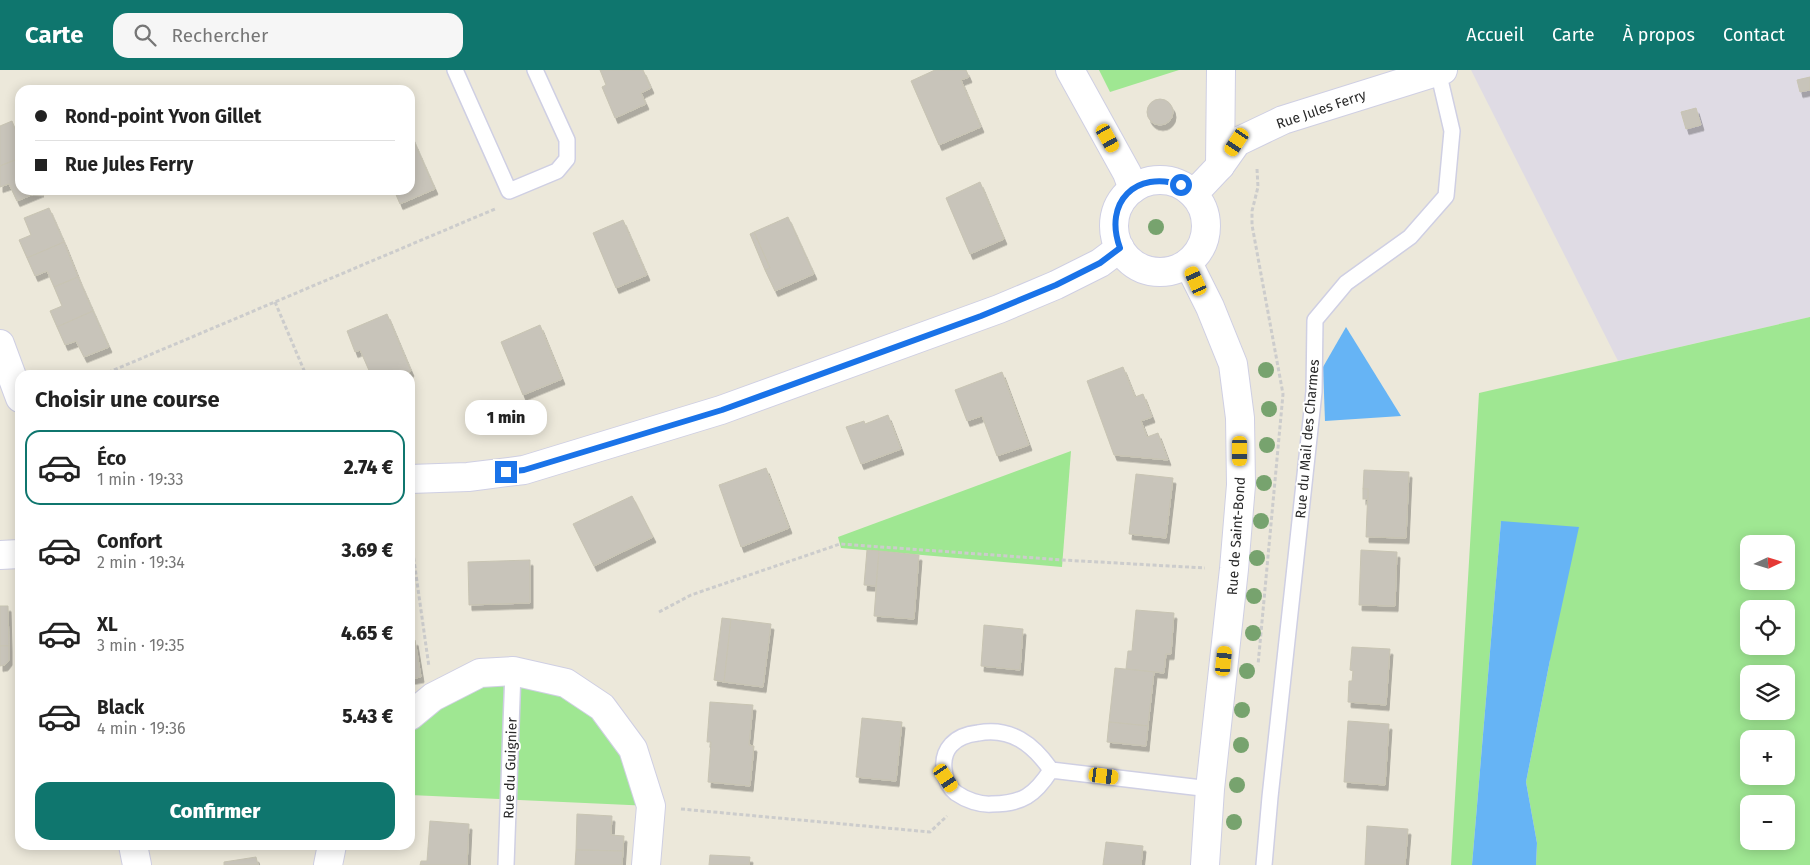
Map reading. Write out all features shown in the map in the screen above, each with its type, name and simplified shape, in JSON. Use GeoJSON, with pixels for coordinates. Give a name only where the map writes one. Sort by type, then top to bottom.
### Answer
{"type":"FeatureCollection","features":[{"type":"Feature","properties":{"kind":"street"},"geometry":{"type":"LineString","coordinates":[[1070,70],[1127,173],[1133,190]]}},
{"type":"Feature","properties":{"kind":"street"},"geometry":{"type":"LineString","coordinates":[[1220,166],[1221,70]]}},
{"type":"Feature","properties":{"kind":"street","name":"Rue Jules Ferry"},"geometry":{"type":"LineString","coordinates":[[1192,193],[1220,166],[1237,142],[1283,120],[1440,71]]}},
{"type":"Feature","properties":{"kind":"street"},"geometry":{"type":"LineString","coordinates":[[1156,180],[1169,181],[1181,185],[1192,193],[1201,206],[1206,221],[1205,237],[1199,252],[1188,263],[1174,270],[1158,272],[1143,269],[1130,260],[1120,248],[1115,229],[1117,210],[1123,199],[1144,183],[1156,180]]}},
{"type":"Feature","properties":{"kind":"street"},"geometry":{"type":"LineString","coordinates":[[415,480],[468,477],[524,470],[722,410],[1048,289],[1100,263],[1120,248]]}},
{"type":"Feature","properties":{"kind":"street","name":"Rue de Saint-Bond"},"geometry":{"type":"LineString","coordinates":[[1188,263],[1210,307],[1233,364],[1240,418],[1241,484],[1204,865]]}},
{"type":"Feature","properties":{"kind":"street"},"geometry":{"type":"LineString","coordinates":[[0,344],[15,384]]}},
{"type":"Feature","properties":{"kind":"street"},"geometry":{"type":"LineString","coordinates":[[0,555],[15,554]]}},
{"type":"Feature","properties":{"kind":"street"},"geometry":{"type":"LineString","coordinates":[[415,712],[433,697],[480,673],[513,671],[566,682],[602,707],[634,749],[651,806],[646,865]]}},
{"type":"Feature","properties":{"kind":"street"},"geometry":{"type":"LineString","coordinates":[[134,850],[137,865]]}},
{"type":"Feature","properties":{"kind":"street"},"geometry":{"type":"LineString","coordinates":[[328,865],[331,850]]}},
{"type":"Feature","properties":{"kind":"lane"},"geometry":{"type":"LineString","coordinates":[[458,71],[508,190],[557,171],[568,159],[567,140],[535,70]]}},
{"type":"Feature","properties":{"kind":"lane","name":"Rue du Mail des Charmes"},"geometry":{"type":"LineString","coordinates":[[1264,865],[1314,392],[1315,320],[1346,283],[1410,237],[1446,196],[1452,131],[1440,71]]}},
{"type":"Feature","properties":{"kind":"lane","name":"Rue du Guignier"},"geometry":{"type":"LineString","coordinates":[[506,865],[513,671]]}},
{"type":"Feature","properties":{"kind":"lane"},"geometry":{"type":"LineString","coordinates":[[1051,770],[1041,786],[1026,798],[1015,802],[987,804],[972,801],[955,792],[946,778],[944,759],[950,745],[959,738],[989,731],[1008,734],[1032,746],[1051,770],[1210,789]]}},
{"type":"Feature","properties":{"kind":"path"},"geometry":{"type":"LineString","coordinates":[[114,370],[499,207],[508,190]]}},
{"type":"Feature","properties":{"kind":"path"},"geometry":{"type":"LineString","coordinates":[[274,302],[304,370]]}},
{"type":"Feature","properties":{"kind":"path"},"geometry":{"type":"LineString","coordinates":[[659,612],[691,595],[840,544],[1234,569]]}},
{"type":"Feature","properties":{"kind":"path"},"geometry":{"type":"LineString","coordinates":[[415,569],[433,697]]}},
{"type":"Feature","properties":{"kind":"path"},"geometry":{"type":"LineString","coordinates":[[651,806],[930,832],[966,798]]}},
{"type":"Feature","properties":{"kind":"shaded area"},"geometry":{"type":"Polygon","coordinates":[[[1471,70],[1810,70],[1810,317],[1618,361],[1471,70]]]}},
{"type":"Feature","properties":{"kind":"green space"},"geometry":{"type":"Polygon","coordinates":[[[1099,70],[1179,70],[1110,92],[1099,70]]]}},
{"type":"Feature","properties":{"kind":"green space"},"geometry":{"type":"Polygon","coordinates":[[[1810,317],[1810,865],[1536,865],[1537,843],[1526,782],[1550,660],[1501,521],[1472,865],[1451,865],[1479,393],[1810,317]]]}},
{"type":"Feature","properties":{"kind":"green space"},"geometry":{"type":"Polygon","coordinates":[[[1071,451],[1062,567],[841,548],[838,537],[1071,451]]]}},
{"type":"Feature","properties":{"kind":"green space"},"geometry":{"type":"Polygon","coordinates":[[[480,673],[602,707],[651,806],[415,795],[415,713],[480,673]]]}},
{"type":"Feature","properties":{"kind":"water"},"geometry":{"type":"Polygon","coordinates":[[[1346,327],[1401,416],[1325,421],[1323,367],[1346,327]]]}},
{"type":"Feature","properties":{"kind":"water"},"geometry":{"type":"Polygon","coordinates":[[[1501,521],[1579,527],[1526,782],[1537,843],[1536,865],[1472,865],[1501,521]]]}},
{"type":"Feature","properties":{"kind":"building"},"geometry":{"type":"Polygon","coordinates":[[[600,70],[643,70],[651,88],[641,93],[646,104],[615,118],[602,87],[606,85],[600,70]]]}},
{"type":"Feature","properties":{"kind":"building"},"geometry":{"type":"Polygon","coordinates":[[[935,70],[966,70],[969,77],[961,80],[981,127],[939,145],[911,81],[935,70]]]}},
{"type":"Feature","properties":{"kind":"building"},"geometry":{"type":"Polygon","coordinates":[[[1810,77],[1810,90],[1800,92],[1797,80],[1810,77]]]}},
{"type":"Feature","properties":{"kind":"building"},"geometry":{"type":"Polygon","coordinates":[[[1160,99],[1169,103],[1173,112],[1169,121],[1160,125],[1151,121],[1147,112],[1151,103],[1160,99]]]}},
{"type":"Feature","properties":{"kind":"building"},"geometry":{"type":"Polygon","coordinates":[[[1696,108],[1701,125],[1686,129],[1681,112],[1696,108]]]}},
{"type":"Feature","properties":{"kind":"building"},"geometry":{"type":"Polygon","coordinates":[[[12,121],[15,128],[15,160],[0,166],[0,126],[12,121]]]}},
{"type":"Feature","properties":{"kind":"building"},"geometry":{"type":"Polygon","coordinates":[[[415,144],[435,189],[400,204],[396,195],[415,195],[415,144]]]}},
{"type":"Feature","properties":{"kind":"building"},"geometry":{"type":"Polygon","coordinates":[[[15,160],[15,195],[31,195],[17,201],[9,184],[0,187],[0,166],[15,160]]]}},
{"type":"Feature","properties":{"kind":"building"},"geometry":{"type":"Polygon","coordinates":[[[980,182],[1004,239],[970,254],[946,198],[980,182]]]}},
{"type":"Feature","properties":{"kind":"building"},"geometry":{"type":"Polygon","coordinates":[[[49,208],[64,242],[27,258],[19,240],[31,235],[24,218],[49,208]]]}},
{"type":"Feature","properties":{"kind":"building"},"geometry":{"type":"Polygon","coordinates":[[[788,217],[814,274],[775,291],[765,270],[770,268],[754,232],[788,217]]]}},
{"type":"Feature","properties":{"kind":"building"},"geometry":{"type":"Polygon","coordinates":[[[623,220],[647,275],[616,288],[593,233],[623,220]]]}},
{"type":"Feature","properties":{"kind":"building"},"geometry":{"type":"Polygon","coordinates":[[[754,232],[770,268],[765,270],[750,234],[754,232]]]}},
{"type":"Feature","properties":{"kind":"building"},"geometry":{"type":"Polygon","coordinates":[[[64,242],[78,277],[54,287],[47,271],[35,276],[27,258],[64,242]]]}},
{"type":"Feature","properties":{"kind":"building"},"geometry":{"type":"Polygon","coordinates":[[[78,277],[93,311],[57,327],[50,311],[62,306],[54,287],[78,277]]]}},
{"type":"Feature","properties":{"kind":"building"},"geometry":{"type":"Polygon","coordinates":[[[93,311],[109,347],[84,357],[76,341],[65,345],[57,327],[93,311]]]}},
{"type":"Feature","properties":{"kind":"building"},"geometry":{"type":"Polygon","coordinates":[[[387,314],[411,370],[369,370],[360,350],[355,352],[347,331],[387,314]]]}},
{"type":"Feature","properties":{"kind":"building"},"geometry":{"type":"Polygon","coordinates":[[[540,325],[562,379],[523,395],[501,342],[540,325]]]}},
{"type":"Feature","properties":{"kind":"building"},"geometry":{"type":"Polygon","coordinates":[[[1123,367],[1135,397],[1143,394],[1152,417],[1141,421],[1147,437],[1158,433],[1168,460],[1114,455],[1087,381],[1123,367]]]}},
{"type":"Feature","properties":{"kind":"building"},"geometry":{"type":"Polygon","coordinates":[[[1002,372],[1029,445],[997,456],[982,416],[967,421],[955,390],[1002,372]]]}},
{"type":"Feature","properties":{"kind":"building"},"geometry":{"type":"Polygon","coordinates":[[[888,415],[901,449],[861,464],[846,427],[864,421],[865,424],[888,415]]]}},
{"type":"Feature","properties":{"kind":"building"},"geometry":{"type":"Polygon","coordinates":[[[766,468],[789,528],[741,547],[719,485],[766,468]]]}},
{"type":"Feature","properties":{"kind":"building"},"geometry":{"type":"Polygon","coordinates":[[[1364,470],[1409,472],[1406,538],[1366,537],[1368,489],[1363,489],[1364,470]]]}},
{"type":"Feature","properties":{"kind":"building"},"geometry":{"type":"Polygon","coordinates":[[[1136,474],[1173,478],[1166,538],[1129,534],[1136,474]]]}},
{"type":"Feature","properties":{"kind":"building"},"geometry":{"type":"Polygon","coordinates":[[[1363,489],[1368,489],[1368,499],[1363,499],[1363,489]]]}},
{"type":"Feature","properties":{"kind":"building"},"geometry":{"type":"Polygon","coordinates":[[[632,496],[653,537],[594,566],[573,524],[632,496]]]}},
{"type":"Feature","properties":{"kind":"building"},"geometry":{"type":"Polygon","coordinates":[[[867,550],[879,551],[876,586],[864,585],[867,550]]]}},
{"type":"Feature","properties":{"kind":"building"},"geometry":{"type":"Polygon","coordinates":[[[1361,550],[1397,552],[1395,606],[1359,605],[1361,550]]]}},
{"type":"Feature","properties":{"kind":"building"},"geometry":{"type":"Polygon","coordinates":[[[879,551],[919,555],[914,619],[874,616],[879,551]]]}},
{"type":"Feature","properties":{"kind":"building"},"geometry":{"type":"Polygon","coordinates":[[[530,560],[530,603],[469,605],[468,562],[530,560]]]}},
{"type":"Feature","properties":{"kind":"building"},"geometry":{"type":"Polygon","coordinates":[[[0,606],[8,606],[9,646],[0,646],[0,606]]]}},
{"type":"Feature","properties":{"kind":"building"},"geometry":{"type":"Polygon","coordinates":[[[1136,610],[1174,613],[1171,654],[1166,654],[1164,673],[1126,669],[1128,651],[1132,651],[1136,610]]]}},
{"type":"Feature","properties":{"kind":"building"},"geometry":{"type":"Polygon","coordinates":[[[722,618],[731,619],[724,682],[714,680],[722,618]]]}},
{"type":"Feature","properties":{"kind":"building"},"geometry":{"type":"Polygon","coordinates":[[[731,619],[771,624],[763,687],[724,682],[731,619]]]}},
{"type":"Feature","properties":{"kind":"building"},"geometry":{"type":"Polygon","coordinates":[[[984,625],[1023,629],[1020,670],[981,666],[984,625]]]}},
{"type":"Feature","properties":{"kind":"building"},"geometry":{"type":"Polygon","coordinates":[[[415,640],[421,677],[415,678],[415,640]]]}},
{"type":"Feature","properties":{"kind":"building"},"geometry":{"type":"Polygon","coordinates":[[[0,646],[9,646],[9,660],[5,665],[0,666],[0,646]]]}},
{"type":"Feature","properties":{"kind":"building"},"geometry":{"type":"Polygon","coordinates":[[[1352,647],[1390,649],[1386,705],[1348,702],[1349,681],[1352,681],[1353,671],[1350,670],[1352,647]]]}},
{"type":"Feature","properties":{"kind":"building"},"geometry":{"type":"Polygon","coordinates":[[[1115,668],[1154,672],[1148,726],[1109,722],[1115,668]]]}},
{"type":"Feature","properties":{"kind":"building"},"geometry":{"type":"Polygon","coordinates":[[[710,702],[753,705],[749,745],[754,746],[750,786],[708,782],[711,742],[707,742],[710,702]]]}},
{"type":"Feature","properties":{"kind":"building"},"geometry":{"type":"Polygon","coordinates":[[[862,718],[902,722],[896,781],[856,777],[862,718]]]}},
{"type":"Feature","properties":{"kind":"building"},"geometry":{"type":"Polygon","coordinates":[[[1348,721],[1389,724],[1385,785],[1344,782],[1348,721]]]}},
{"type":"Feature","properties":{"kind":"building"},"geometry":{"type":"Polygon","coordinates":[[[1109,722],[1148,726],[1146,746],[1107,742],[1109,722]]]}},
{"type":"Feature","properties":{"kind":"building"},"geometry":{"type":"Polygon","coordinates":[[[577,814],[612,816],[611,835],[624,836],[623,851],[576,850],[577,814]]]}},
{"type":"Feature","properties":{"kind":"building"},"geometry":{"type":"Polygon","coordinates":[[[430,821],[469,824],[467,865],[420,865],[421,861],[427,861],[430,821]]]}},
{"type":"Feature","properties":{"kind":"building"},"geometry":{"type":"Polygon","coordinates":[[[1367,826],[1408,829],[1405,865],[1365,865],[1367,826]]]}},
{"type":"Feature","properties":{"kind":"building"},"geometry":{"type":"Polygon","coordinates":[[[1106,842],[1143,846],[1141,865],[1103,865],[1106,842]]]}},
{"type":"Feature","properties":{"kind":"building"},"geometry":{"type":"Polygon","coordinates":[[[576,850],[623,851],[622,865],[575,865],[576,850]]]}},
{"type":"Feature","properties":{"kind":"building"},"geometry":{"type":"Polygon","coordinates":[[[710,855],[750,857],[749,865],[709,865],[710,855]]]}},
{"type":"Feature","properties":{"kind":"building"},"geometry":{"type":"Polygon","coordinates":[[[256,857],[258,865],[224,865],[224,862],[256,857]]]}},
{"type":"Feature","properties":{"kind":"route"},"geometry":{"type":"LineString","coordinates":[[506,472],[524,470],[722,410],[981,316],[1056,285],[1100,263],[1120,248],[1115,236],[1114,223],[1117,210],[1123,199],[1133,190],[1144,183],[1156,180],[1169,181],[1181,185]]}}]}
